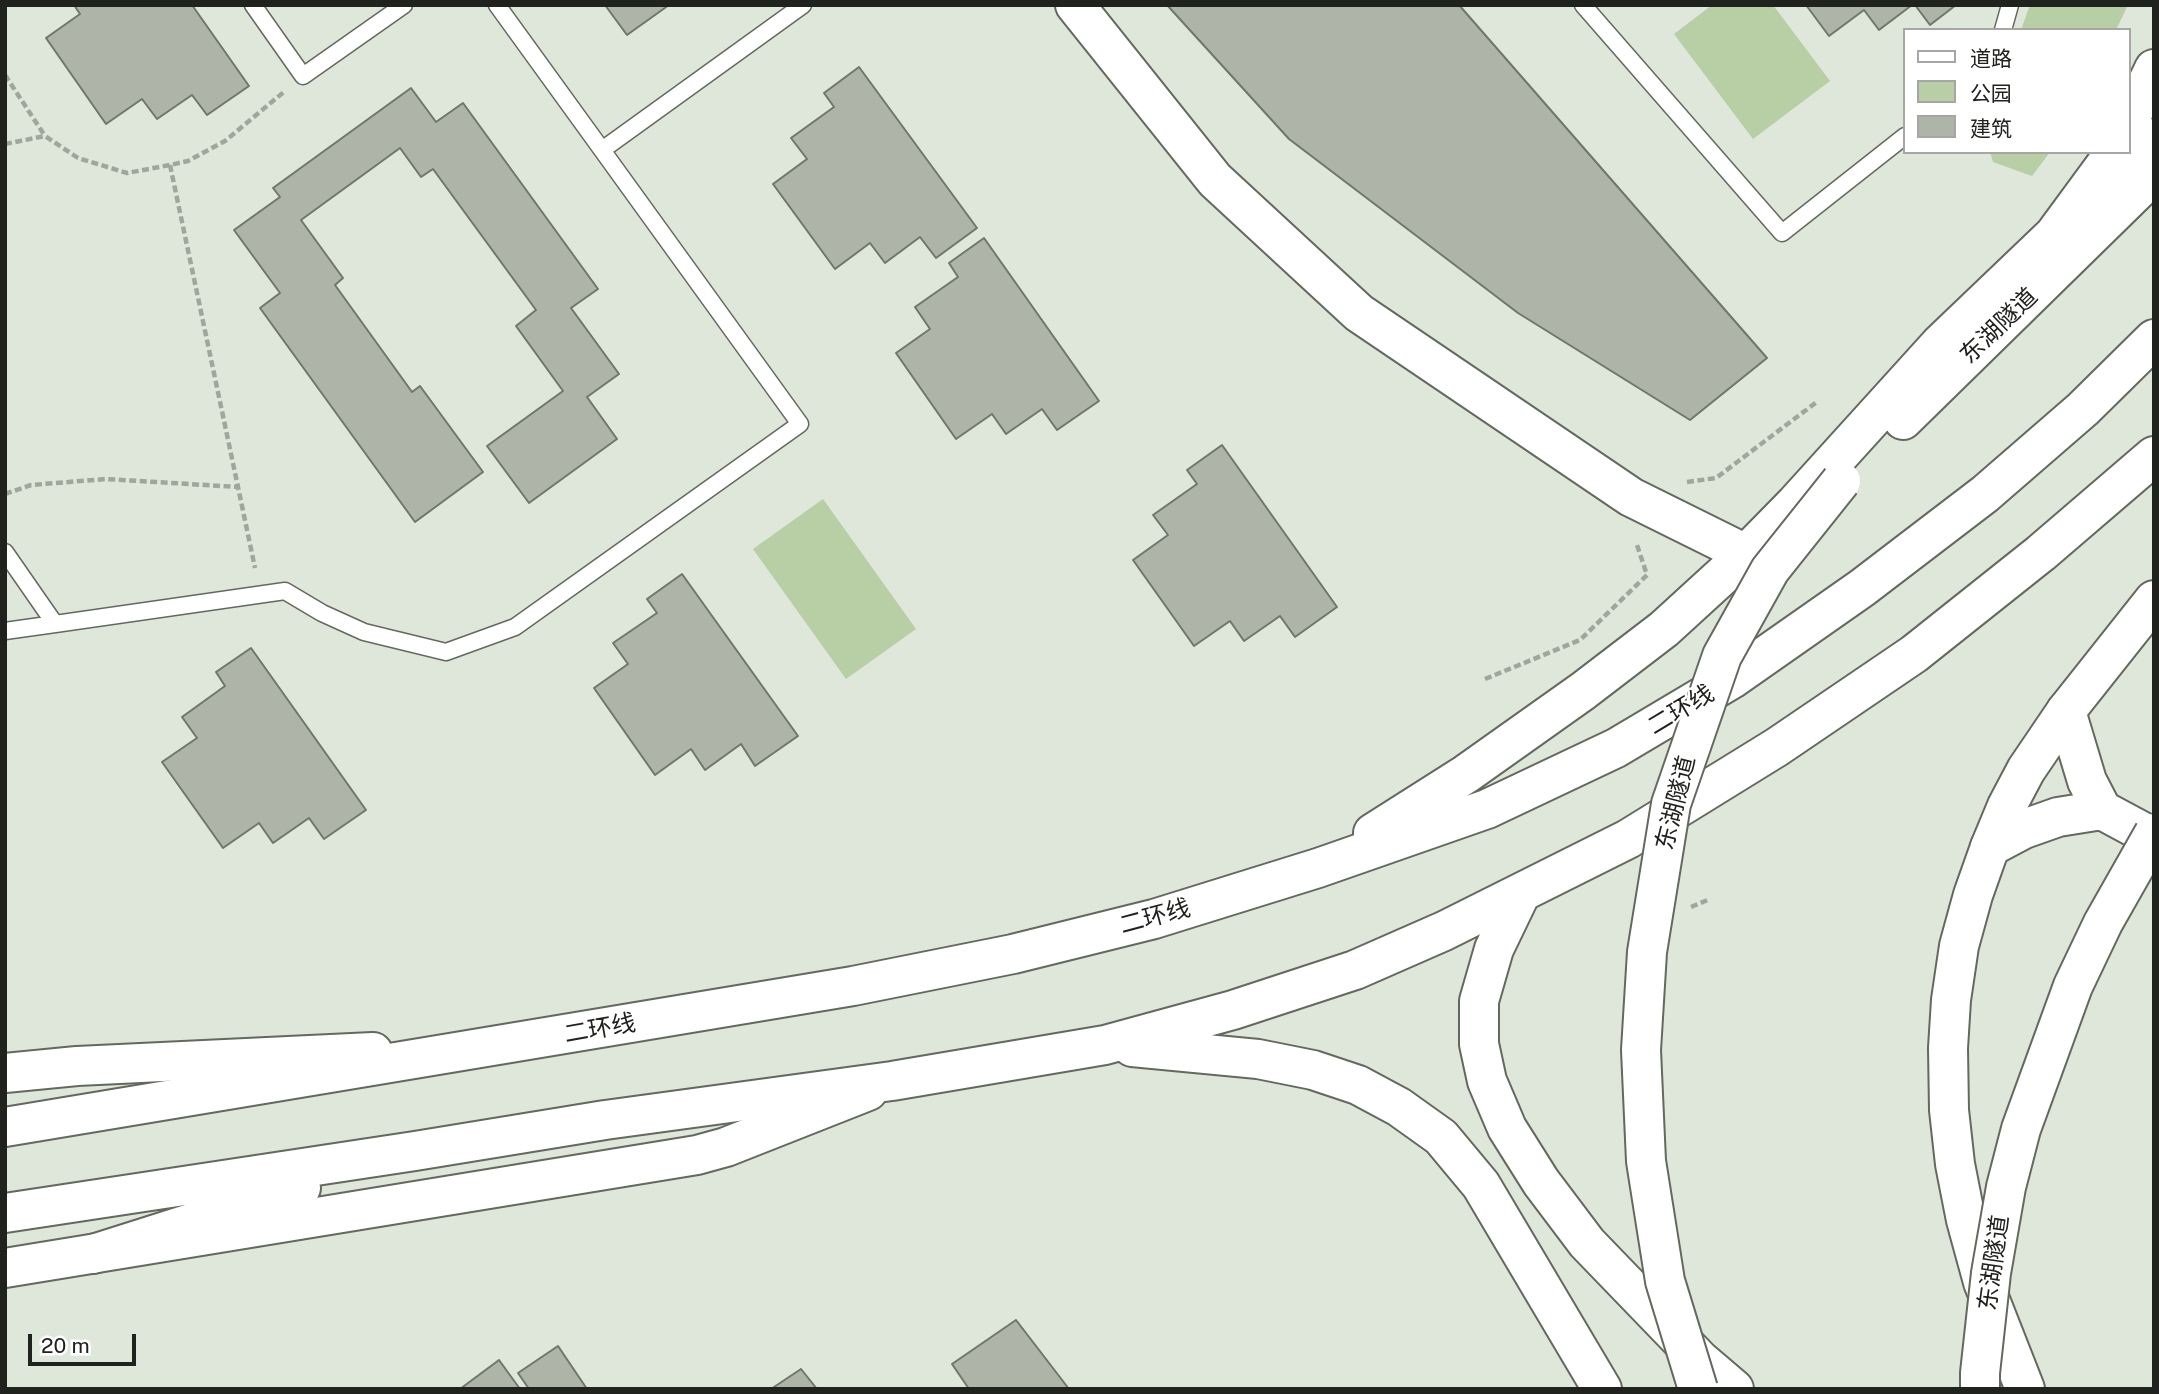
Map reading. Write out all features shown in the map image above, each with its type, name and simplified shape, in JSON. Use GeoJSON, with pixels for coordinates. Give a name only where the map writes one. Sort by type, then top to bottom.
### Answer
{"type":"FeatureCollection","features":[{"type":"Feature","properties":{"kind":"main road"},"geometry":{"type":"LineString","coordinates":[[1075,5],[1216,180],[1359,313],[1631,497],[1746,554]]}},
{"type":"Feature","properties":{"kind":"main road"},"geometry":{"type":"LineString","coordinates":[[2131,117],[2154,69]]}},
{"type":"Feature","properties":{"kind":"main road"},"geometry":{"type":"LineString","coordinates":[[1841,481],[2154,138]]}},
{"type":"Feature","properties":{"kind":"main road"},"geometry":{"type":"LineString","coordinates":[[1318,869],[1466,774],[1583,691],[1664,629],[1796,504],[1940,344],[2054,235],[2114,154]]}},
{"type":"Feature","properties":{"kind":"main road","name":"东湖隧道"},"geometry":{"type":"LineString","coordinates":[[1698,1389],[1665,1281],[1646,1161],[1641,1050],[1647,952],[1671,804],[1722,656],[1770,570],[1841,481],[2154,174]]}},
{"type":"Feature","properties":{"kind":"main road","name":"二环线"},"geometry":{"type":"LineString","coordinates":[[5,1127],[853,986],[1013,954],[1154,919],[1318,869],[1487,809],[1616,748],[1732,679],[1862,587],[1985,494],[2083,409],[2154,339]]}},
{"type":"Feature","properties":{"kind":"main road"},"geometry":{"type":"LineString","coordinates":[[5,1213],[415,1152],[606,1120],[892,1081],[1105,1045],[1233,1010],[1355,970],[1444,931],[1639,831],[1777,747],[1914,654],[2042,553],[2154,456]]}},
{"type":"Feature","properties":{"kind":"main road"},"geometry":{"type":"LineString","coordinates":[[2025,1389],[1983,1282],[1966,1220],[1955,1164],[1949,1110],[1948,1048],[1959,946],[1990,846],[2026,770],[2066,711],[2154,600]]}},
{"type":"Feature","properties":{"kind":"main road"},"geometry":{"type":"LineString","coordinates":[[2066,711],[2087,781],[2102,810]]}},
{"type":"Feature","properties":{"kind":"main road"},"geometry":{"type":"LineString","coordinates":[[1990,846],[2024,829],[2058,817],[2102,810],[2154,835]]}},
{"type":"Feature","properties":{"kind":"main road","name":"东湖隧道"},"geometry":{"type":"LineString","coordinates":[[1980,1389],[1991,1273],[2006,1187],[2021,1129],[2073,985],[2103,923],[2154,835]]}},
{"type":"Feature","properties":{"kind":"main road"},"geometry":{"type":"LineString","coordinates":[[1521,893],[1494,949],[1479,1001],[1479,1044],[1487,1080],[1507,1128],[1541,1182],[1587,1243],[1681,1340],[1734,1389]]}},
{"type":"Feature","properties":{"kind":"main road"},"geometry":{"type":"LineString","coordinates":[[1105,1045],[1258,1059],[1312,1070],[1358,1085],[1399,1107],[1441,1137],[1481,1185],[1602,1389]]}},
{"type":"Feature","properties":{"kind":"main road"},"geometry":{"type":"LineString","coordinates":[[5,1073],[77,1066],[494,1047]]}},
{"type":"Feature","properties":{"kind":"main road"},"geometry":{"type":"LineString","coordinates":[[5,1268],[697,1155],[726,1147],[892,1081]]}},
{"type":"Feature","properties":{"kind":"main road"},"geometry":{"type":"LineString","coordinates":[[93,1254],[415,1152]]}},
{"type":"Feature","properties":{"kind":"lane"},"geometry":{"type":"LineString","coordinates":[[253,5],[303,76],[404,5]]}},
{"type":"Feature","properties":{"kind":"lane"},"geometry":{"type":"LineString","coordinates":[[5,631],[285,591],[322,613],[364,632],[446,652],[515,627],[800,424],[497,5]]}},
{"type":"Feature","properties":{"kind":"lane"},"geometry":{"type":"LineString","coordinates":[[602,150],[803,5]]}},
{"type":"Feature","properties":{"kind":"lane"},"geometry":{"type":"LineString","coordinates":[[1583,5],[1782,233],[1904,137]]}},
{"type":"Feature","properties":{"kind":"lane"},"geometry":{"type":"LineString","coordinates":[[2004,28],[2010,5]]}},
{"type":"Feature","properties":{"kind":"lane"},"geometry":{"type":"LineString","coordinates":[[5,552],[55,624]]}},
{"type":"Feature","properties":{"kind":"path"},"geometry":{"type":"LineString","coordinates":[[5,75],[45,135],[78,159],[127,173],[188,161],[225,141],[303,76]]}},
{"type":"Feature","properties":{"kind":"path"},"geometry":{"type":"LineString","coordinates":[[5,144],[45,135]]}},
{"type":"Feature","properties":{"kind":"path"},"geometry":{"type":"LineString","coordinates":[[170,165],[260,594]]}},
{"type":"Feature","properties":{"kind":"path"},"geometry":{"type":"LineString","coordinates":[[1684,482],[1716,478],[1818,401]]}},
{"type":"Feature","properties":{"kind":"path"},"geometry":{"type":"LineString","coordinates":[[5,494],[31,485],[106,479],[238,488]]}},
{"type":"Feature","properties":{"kind":"path"},"geometry":{"type":"LineString","coordinates":[[1485,679],[1580,640],[1647,575],[1634,537]]}},
{"type":"Feature","properties":{"kind":"green space"},"geometry":{"type":"Polygon","coordinates":[[[1712,5],[1773,5],[1830,81],[1753,139],[1674,34],[1712,5]]]}},
{"type":"Feature","properties":{"kind":"green space"},"geometry":{"type":"Polygon","coordinates":[[[2030,5],[2128,5],[2117,28],[2022,28],[2030,5]]]}},
{"type":"Feature","properties":{"kind":"green space"},"geometry":{"type":"Polygon","coordinates":[[[1991,154],[2048,154],[2032,176],[1993,162],[1991,154]]]}},
{"type":"Feature","properties":{"kind":"green space"},"geometry":{"type":"Polygon","coordinates":[[[823,499],[916,629],[846,679],[753,549],[823,499]]]}},
{"type":"Feature","properties":{"kind":"building"},"geometry":{"type":"Polygon","coordinates":[[[74,5],[192,5],[249,86],[207,115],[192,95],[157,119],[142,99],[106,124],[46,38],[80,14],[74,5]]]}},
{"type":"Feature","properties":{"kind":"building"},"geometry":{"type":"Polygon","coordinates":[[[605,5],[669,5],[627,35],[605,5]]]}},
{"type":"Feature","properties":{"kind":"building"},"geometry":{"type":"Polygon","coordinates":[[[1167,5],[1459,5],[1767,358],[1690,420],[1518,313],[1289,139],[1167,5]]]}},
{"type":"Feature","properties":{"kind":"building"},"geometry":{"type":"Polygon","coordinates":[[[1806,5],[1912,5],[1879,30],[1864,10],[1829,36],[1806,5]]]}},
{"type":"Feature","properties":{"kind":"building"},"geometry":{"type":"Polygon","coordinates":[[[1915,5],[1956,5],[1930,25],[1915,5]]]}},
{"type":"Feature","properties":{"kind":"building"},"geometry":{"type":"Polygon","coordinates":[[[859,67],[977,228],[936,258],[920,237],[885,263],[870,243],[835,269],[773,184],[807,159],[791,138],[834,107],[824,93],[859,67]]]}},
{"type":"Feature","properties":{"kind":"building"},"geometry":{"type":"Polygon","coordinates":[[[411,88],[436,122],[463,103],[598,289],[571,308],[619,374],[587,397],[617,439],[529,503],[487,446],[563,391],[516,326],[536,310],[433,169],[421,177],[400,148],[301,220],[343,278],[335,285],[412,392],[420,386],[483,472],[415,522],[260,308],[280,293],[234,230],[280,197],[273,188],[411,88]]]}},
{"type":"Feature","properties":{"kind":"building"},"geometry":{"type":"Polygon","coordinates":[[[984,238],[1099,401],[1057,430],[1042,409],[1006,434],[992,414],[956,439],[896,353],[930,329],[915,307],[958,277],[949,263],[984,238]]]}},
{"type":"Feature","properties":{"kind":"building"},"geometry":{"type":"Polygon","coordinates":[[[1222,445],[1337,607],[1295,637],[1280,616],[1244,641],[1230,621],[1194,646],[1133,560],[1168,535],[1153,515],[1197,484],[1187,470],[1222,445]]]}},
{"type":"Feature","properties":{"kind":"building"},"geometry":{"type":"Polygon","coordinates":[[[682,574],[798,736],[755,766],[741,744],[705,770],[691,749],[655,775],[594,688],[628,664],[613,643],[657,613],[647,599],[682,574]]]}},
{"type":"Feature","properties":{"kind":"building"},"geometry":{"type":"Polygon","coordinates":[[[251,648],[366,810],[324,839],[309,818],[273,843],[259,823],[223,848],[162,762],[197,738],[182,717],[225,686],[216,672],[251,648]]]}},
{"type":"Feature","properties":{"kind":"building"},"geometry":{"type":"Polygon","coordinates":[[[1016,1320],[1069,1389],[969,1389],[952,1364],[1016,1320]]]}},
{"type":"Feature","properties":{"kind":"building"},"geometry":{"type":"Polygon","coordinates":[[[558,1346],[587,1389],[529,1389],[518,1373],[558,1346]]]}},
{"type":"Feature","properties":{"kind":"building"},"geometry":{"type":"Polygon","coordinates":[[[499,1360],[520,1389],[460,1389],[499,1360]]]}},
{"type":"Feature","properties":{"kind":"building"},"geometry":{"type":"Polygon","coordinates":[[[801,1369],[817,1389],[771,1389],[801,1369]]]}}]}
